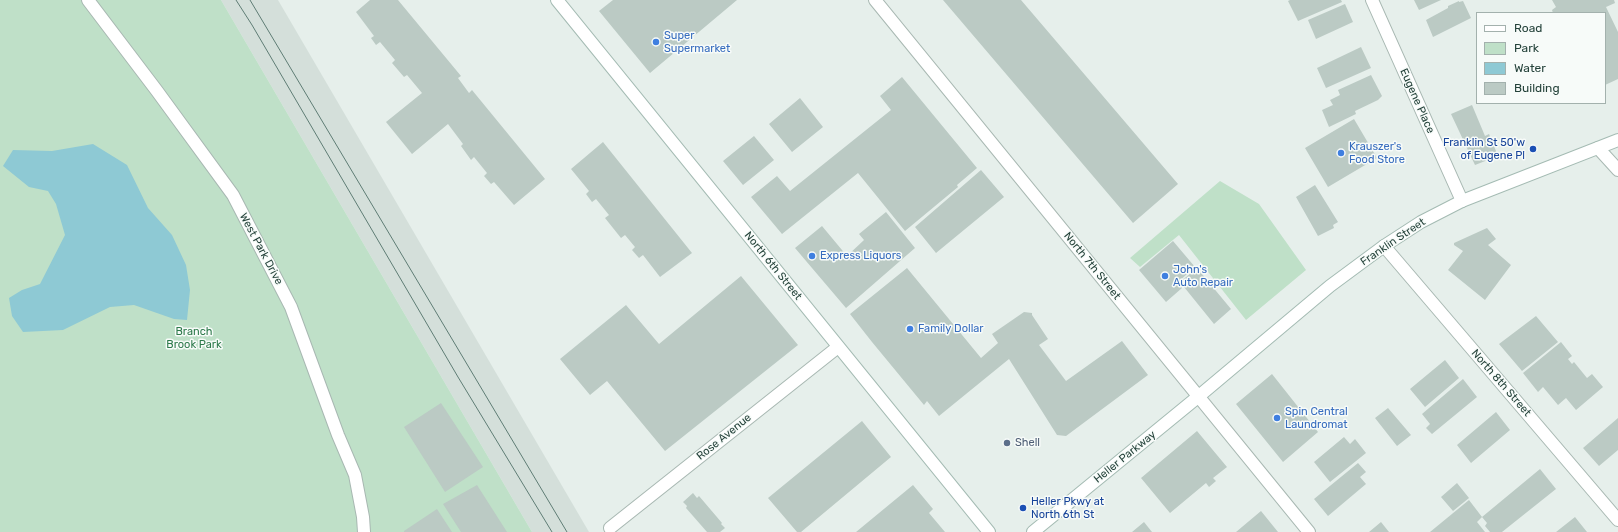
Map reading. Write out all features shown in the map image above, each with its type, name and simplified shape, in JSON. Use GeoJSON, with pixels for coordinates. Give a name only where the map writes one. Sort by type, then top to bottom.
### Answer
{"type":"FeatureCollection","features":[{"type":"Feature","properties":{"kind":"street","name":"West Park Drive"},"geometry":{"type":"LineString","coordinates":[[88,0],[233,195],[291,307],[338,435],[355,475],[363,516],[364,532]]}},
{"type":"Feature","properties":{"kind":"street","name":"North 6th Street"},"geometry":{"type":"LineString","coordinates":[[557,0],[989,532]]}},
{"type":"Feature","properties":{"kind":"street","name":"North 7th Street"},"geometry":{"type":"LineString","coordinates":[[875,0],[1309,532]]}},
{"type":"Feature","properties":{"kind":"street","name":"Eugene Place"},"geometry":{"type":"LineString","coordinates":[[1372,0],[1462,201]]}},
{"type":"Feature","properties":{"kind":"street","name":"Franklin Street"},"geometry":{"type":"LineString","coordinates":[[1199,396],[1330,286],[1384,246],[1421,222],[1462,201],[1618,140]]}},
{"type":"Feature","properties":{"kind":"street"},"geometry":{"type":"LineString","coordinates":[[1598,148],[1618,170]]}},
{"type":"Feature","properties":{"kind":"street","name":"North 8th Street"},"geometry":{"type":"LineString","coordinates":[[1384,246],[1618,520]]}},
{"type":"Feature","properties":{"kind":"street","name":"Rose Avenue"},"geometry":{"type":"LineString","coordinates":[[610,528],[838,347]]}},
{"type":"Feature","properties":{"kind":"street","name":"Heller Parkway"},"geometry":{"type":"LineString","coordinates":[[1033,532],[1199,396]]}},
{"type":"Feature","properties":{"kind":"shaded area"},"geometry":{"type":"Polygon","coordinates":[[[221,0],[278,0],[589,532],[532,532],[221,0]]]}},
{"type":"Feature","properties":{"kind":"green space","name":"Branch Brook Park"},"geometry":{"type":"Polygon","coordinates":[[[0,0],[221,0],[532,532],[0,532],[0,0]]]}},
{"type":"Feature","properties":{"kind":"green space"},"geometry":{"type":"Polygon","coordinates":[[[1220,181],[1259,204],[1306,270],[1246,320],[1179,235],[1140,267],[1130,258],[1220,181]]]}},
{"type":"Feature","properties":{"kind":"water"},"geometry":{"type":"Polygon","coordinates":[[[93,144],[127,165],[148,208],[172,235],[186,265],[190,290],[187,320],[174,319],[134,305],[110,307],[63,330],[23,332],[12,316],[9,298],[22,290],[40,284],[65,235],[56,204],[48,191],[29,187],[3,166],[13,150],[52,151],[93,144]]]}},
{"type":"Feature","properties":{"kind":"building"},"geometry":{"type":"Polygon","coordinates":[[[370,0],[398,0],[461,76],[458,78],[469,93],[472,90],[545,179],[514,205],[494,182],[491,184],[484,176],[487,173],[474,157],[471,160],[461,146],[463,144],[448,124],[412,154],[386,122],[422,93],[407,75],[404,77],[392,63],[395,60],[380,42],[376,45],[371,38],[374,36],[356,12],[370,0]]]}},
{"type":"Feature","properties":{"kind":"building","name":"Super Supermarket"},"geometry":{"type":"Polygon","coordinates":[[[613,0],[737,0],[650,73],[599,11],[613,0]]]}},
{"type":"Feature","properties":{"kind":"building"},"geometry":{"type":"Polygon","coordinates":[[[943,0],[1021,0],[1178,184],[1133,223],[943,0]]]}},
{"type":"Feature","properties":{"kind":"building"},"geometry":{"type":"Polygon","coordinates":[[[1341,0],[1342,2],[1298,21],[1288,1],[1341,0]]]}},
{"type":"Feature","properties":{"kind":"building"},"geometry":{"type":"Polygon","coordinates":[[[1414,0],[1441,0],[1419,10],[1414,0]]]}},
{"type":"Feature","properties":{"kind":"building"},"geometry":{"type":"Polygon","coordinates":[[[1552,0],[1614,0],[1615,3],[1606,7],[1618,32],[1618,79],[1606,85],[1606,12],[1553,12],[1552,10],[1556,7],[1552,0]]]}},
{"type":"Feature","properties":{"kind":"building"},"geometry":{"type":"Polygon","coordinates":[[[1459,1],[1463,1],[1471,18],[1433,37],[1426,20],[1459,1]]]}},
{"type":"Feature","properties":{"kind":"building"},"geometry":{"type":"Polygon","coordinates":[[[1345,4],[1353,22],[1316,39],[1308,20],[1345,4]]]}},
{"type":"Feature","properties":{"kind":"building"},"geometry":{"type":"Polygon","coordinates":[[[1361,47],[1371,68],[1326,88],[1317,68],[1361,47]]]}},
{"type":"Feature","properties":{"kind":"building"},"geometry":{"type":"Polygon","coordinates":[[[1371,75],[1382,96],[1378,100],[1355,111],[1356,114],[1329,127],[1322,110],[1333,105],[1330,100],[1340,95],[1338,90],[1371,75]]]}},
{"type":"Feature","properties":{"kind":"building"},"geometry":{"type":"Polygon","coordinates":[[[902,77],[977,168],[957,185],[958,187],[905,231],[858,173],[782,234],[751,197],[777,176],[790,191],[891,110],[880,96],[902,77]]]}},
{"type":"Feature","properties":{"kind":"building"},"geometry":{"type":"Polygon","coordinates":[[[800,98],[823,127],[792,152],[769,124],[800,98]]]}},
{"type":"Feature","properties":{"kind":"building"},"geometry":{"type":"Polygon","coordinates":[[[1472,105],[1485,136],[1489,134],[1498,156],[1475,165],[1451,114],[1472,105]]]}},
{"type":"Feature","properties":{"kind":"building","name":"Krauszer's Food Store"},"geometry":{"type":"Polygon","coordinates":[[[1354,119],[1377,158],[1328,187],[1305,148],[1354,119]]]}},
{"type":"Feature","properties":{"kind":"building"},"geometry":{"type":"Polygon","coordinates":[[[754,136],[774,160],[743,185],[723,161],[754,136]]]}},
{"type":"Feature","properties":{"kind":"building"},"geometry":{"type":"Polygon","coordinates":[[[603,142],[692,253],[660,277],[643,255],[639,258],[632,250],[635,247],[625,235],[621,238],[605,218],[609,215],[596,199],[592,202],[586,194],[589,191],[571,169],[603,142]]]}},
{"type":"Feature","properties":{"kind":"building"},"geometry":{"type":"Polygon","coordinates":[[[981,170],[1004,197],[936,253],[915,227],[981,170]]]}},
{"type":"Feature","properties":{"kind":"building"},"geometry":{"type":"Polygon","coordinates":[[[1315,185],[1338,222],[1333,225],[1334,228],[1318,236],[1296,197],[1315,185]]]}},
{"type":"Feature","properties":{"kind":"building"},"geometry":{"type":"Polygon","coordinates":[[[886,212],[915,248],[846,308],[795,248],[822,226],[847,256],[864,240],[859,234],[886,212]]]}},
{"type":"Feature","properties":{"kind":"building"},"geometry":{"type":"Polygon","coordinates":[[[1487,228],[1496,239],[1488,245],[1511,265],[1485,300],[1448,270],[1463,251],[1454,245],[1454,243],[1487,228]]]}},
{"type":"Feature","properties":{"kind":"building","name":"John's Auto Repair"},"geometry":{"type":"Polygon","coordinates":[[[1173,241],[1195,267],[1178,282],[1182,288],[1166,302],[1139,270],[1173,241]]]}},
{"type":"Feature","properties":{"kind":"building"},"geometry":{"type":"Polygon","coordinates":[[[907,268],[981,358],[998,343],[992,334],[1024,312],[1032,313],[1048,339],[1039,345],[1066,381],[1122,341],[1148,375],[1066,436],[1057,435],[1009,359],[939,416],[927,401],[924,405],[850,314],[907,268]]]}},
{"type":"Feature","properties":{"kind":"building"},"geometry":{"type":"Polygon","coordinates":[[[1197,268],[1231,309],[1214,324],[1180,282],[1197,268]]]}},
{"type":"Feature","properties":{"kind":"building"},"geometry":{"type":"Polygon","coordinates":[[[741,276],[798,345],[665,451],[607,381],[590,395],[560,359],[626,305],[659,344],[741,276]]]}},
{"type":"Feature","properties":{"kind":"building"},"geometry":{"type":"Polygon","coordinates":[[[1536,316],[1558,342],[1522,371],[1499,344],[1536,316]]]}},
{"type":"Feature","properties":{"kind":"building"},"geometry":{"type":"Polygon","coordinates":[[[1561,342],[1572,356],[1568,359],[1572,364],[1574,362],[1587,378],[1592,374],[1603,387],[1576,410],[1566,398],[1558,405],[1543,387],[1538,392],[1523,373],[1561,342]]]}},
{"type":"Feature","properties":{"kind":"building"},"geometry":{"type":"Polygon","coordinates":[[[1445,360],[1459,378],[1425,407],[1410,389],[1445,360]]]}},
{"type":"Feature","properties":{"kind":"building","name":"Spin Central Laundromat"},"geometry":{"type":"Polygon","coordinates":[[[1272,374],[1318,432],[1283,462],[1236,404],[1272,374]]]}},
{"type":"Feature","properties":{"kind":"building"},"geometry":{"type":"Polygon","coordinates":[[[1463,379],[1477,397],[1432,434],[1426,428],[1430,424],[1422,414],[1463,379]]]}},
{"type":"Feature","properties":{"kind":"building"},"geometry":{"type":"Polygon","coordinates":[[[441,403],[483,467],[445,492],[404,427],[441,403]]]}},
{"type":"Feature","properties":{"kind":"building"},"geometry":{"type":"Polygon","coordinates":[[[1388,408],[1411,435],[1397,446],[1375,418],[1388,408]]]}},
{"type":"Feature","properties":{"kind":"building"},"geometry":{"type":"Polygon","coordinates":[[[1496,412],[1510,430],[1471,463],[1457,445],[1496,412]]]}},
{"type":"Feature","properties":{"kind":"building"},"geometry":{"type":"Polygon","coordinates":[[[1618,418],[1618,450],[1599,466],[1583,448],[1618,418]]]}},
{"type":"Feature","properties":{"kind":"building"},"geometry":{"type":"Polygon","coordinates":[[[862,421],[891,457],[801,532],[797,532],[768,498],[862,421]]]}},
{"type":"Feature","properties":{"kind":"building"},"geometry":{"type":"Polygon","coordinates":[[[1197,431],[1227,467],[1213,478],[1216,481],[1209,487],[1206,483],[1170,513],[1141,478],[1197,431]]]}},
{"type":"Feature","properties":{"kind":"building"},"geometry":{"type":"Polygon","coordinates":[[[1344,437],[1350,444],[1355,439],[1366,453],[1330,482],[1314,462],[1344,437]]]}},
{"type":"Feature","properties":{"kind":"building"},"geometry":{"type":"Polygon","coordinates":[[[1358,463],[1366,472],[1360,477],[1366,484],[1328,516],[1314,499],[1358,463]]]}},
{"type":"Feature","properties":{"kind":"building"},"geometry":{"type":"Polygon","coordinates":[[[1540,469],[1556,489],[1502,532],[1490,532],[1485,526],[1487,523],[1482,517],[1540,469]]]}},
{"type":"Feature","properties":{"kind":"building"},"geometry":{"type":"Polygon","coordinates":[[[1457,483],[1469,498],[1453,511],[1441,497],[1457,483]]]}},
{"type":"Feature","properties":{"kind":"building"},"geometry":{"type":"Polygon","coordinates":[[[477,485],[507,532],[461,532],[443,504],[477,485]]]}},
{"type":"Feature","properties":{"kind":"building"},"geometry":{"type":"Polygon","coordinates":[[[913,485],[933,509],[929,513],[945,532],[856,532],[913,485]]]}},
{"type":"Feature","properties":{"kind":"building"},"geometry":{"type":"Polygon","coordinates":[[[693,493],[697,498],[699,496],[722,523],[721,524],[725,528],[720,532],[707,532],[686,508],[687,506],[683,502],[693,493]]]}},
{"type":"Feature","properties":{"kind":"building"},"geometry":{"type":"Polygon","coordinates":[[[1469,500],[1482,517],[1477,522],[1485,532],[1430,532],[1469,500]]]}},
{"type":"Feature","properties":{"kind":"building"},"geometry":{"type":"Polygon","coordinates":[[[437,509],[452,532],[404,532],[404,531],[437,509]]]}},
{"type":"Feature","properties":{"kind":"building"},"geometry":{"type":"Polygon","coordinates":[[[1261,511],[1278,532],[1236,532],[1261,511]]]}},
{"type":"Feature","properties":{"kind":"building"},"geometry":{"type":"Polygon","coordinates":[[[1575,517],[1587,532],[1556,532],[1575,517]]]}},
{"type":"Feature","properties":{"kind":"building"},"geometry":{"type":"Polygon","coordinates":[[[1144,522],[1152,532],[1132,532],[1144,522]]]}},
{"type":"Feature","properties":{"kind":"building"},"geometry":{"type":"Polygon","coordinates":[[[1381,522],[1389,532],[1369,532],[1381,522]]]}},
{"type":"Feature","properties":{"kind":"tram line"},"geometry":{"type":"LineString","coordinates":[[236,0],[458,377],[552,532]]}},
{"type":"Feature","properties":{"kind":"tram line"},"geometry":{"type":"LineString","coordinates":[[250,0],[567,532]]}},
{"type":"Feature","properties":{"kind":"place","name":"Super Supermarket"},"geometry":{"type":"Point","coordinates":[656,42]}},
{"type":"Feature","properties":{"kind":"place","name":"Franklin St 50'w of Eugene Pl"},"geometry":{"type":"Point","coordinates":[1533,149]}},
{"type":"Feature","properties":{"kind":"place","name":"Krauszer's Food Store"},"geometry":{"type":"Point","coordinates":[1341,153]}},
{"type":"Feature","properties":{"kind":"place","name":"Express Liquors"},"geometry":{"type":"Point","coordinates":[812,256]}},
{"type":"Feature","properties":{"kind":"place","name":"John's Auto Repair"},"geometry":{"type":"Point","coordinates":[1165,276]}},
{"type":"Feature","properties":{"kind":"place","name":"Family Dollar"},"geometry":{"type":"Point","coordinates":[910,329]}},
{"type":"Feature","properties":{"kind":"place","name":"Spin Central Laundromat"},"geometry":{"type":"Point","coordinates":[1277,418]}},
{"type":"Feature","properties":{"kind":"place","name":"Shell"},"geometry":{"type":"Point","coordinates":[1007,443]}},
{"type":"Feature","properties":{"kind":"place","name":"Heller Pkwy at North 6th St"},"geometry":{"type":"Point","coordinates":[1023,508]}}]}
